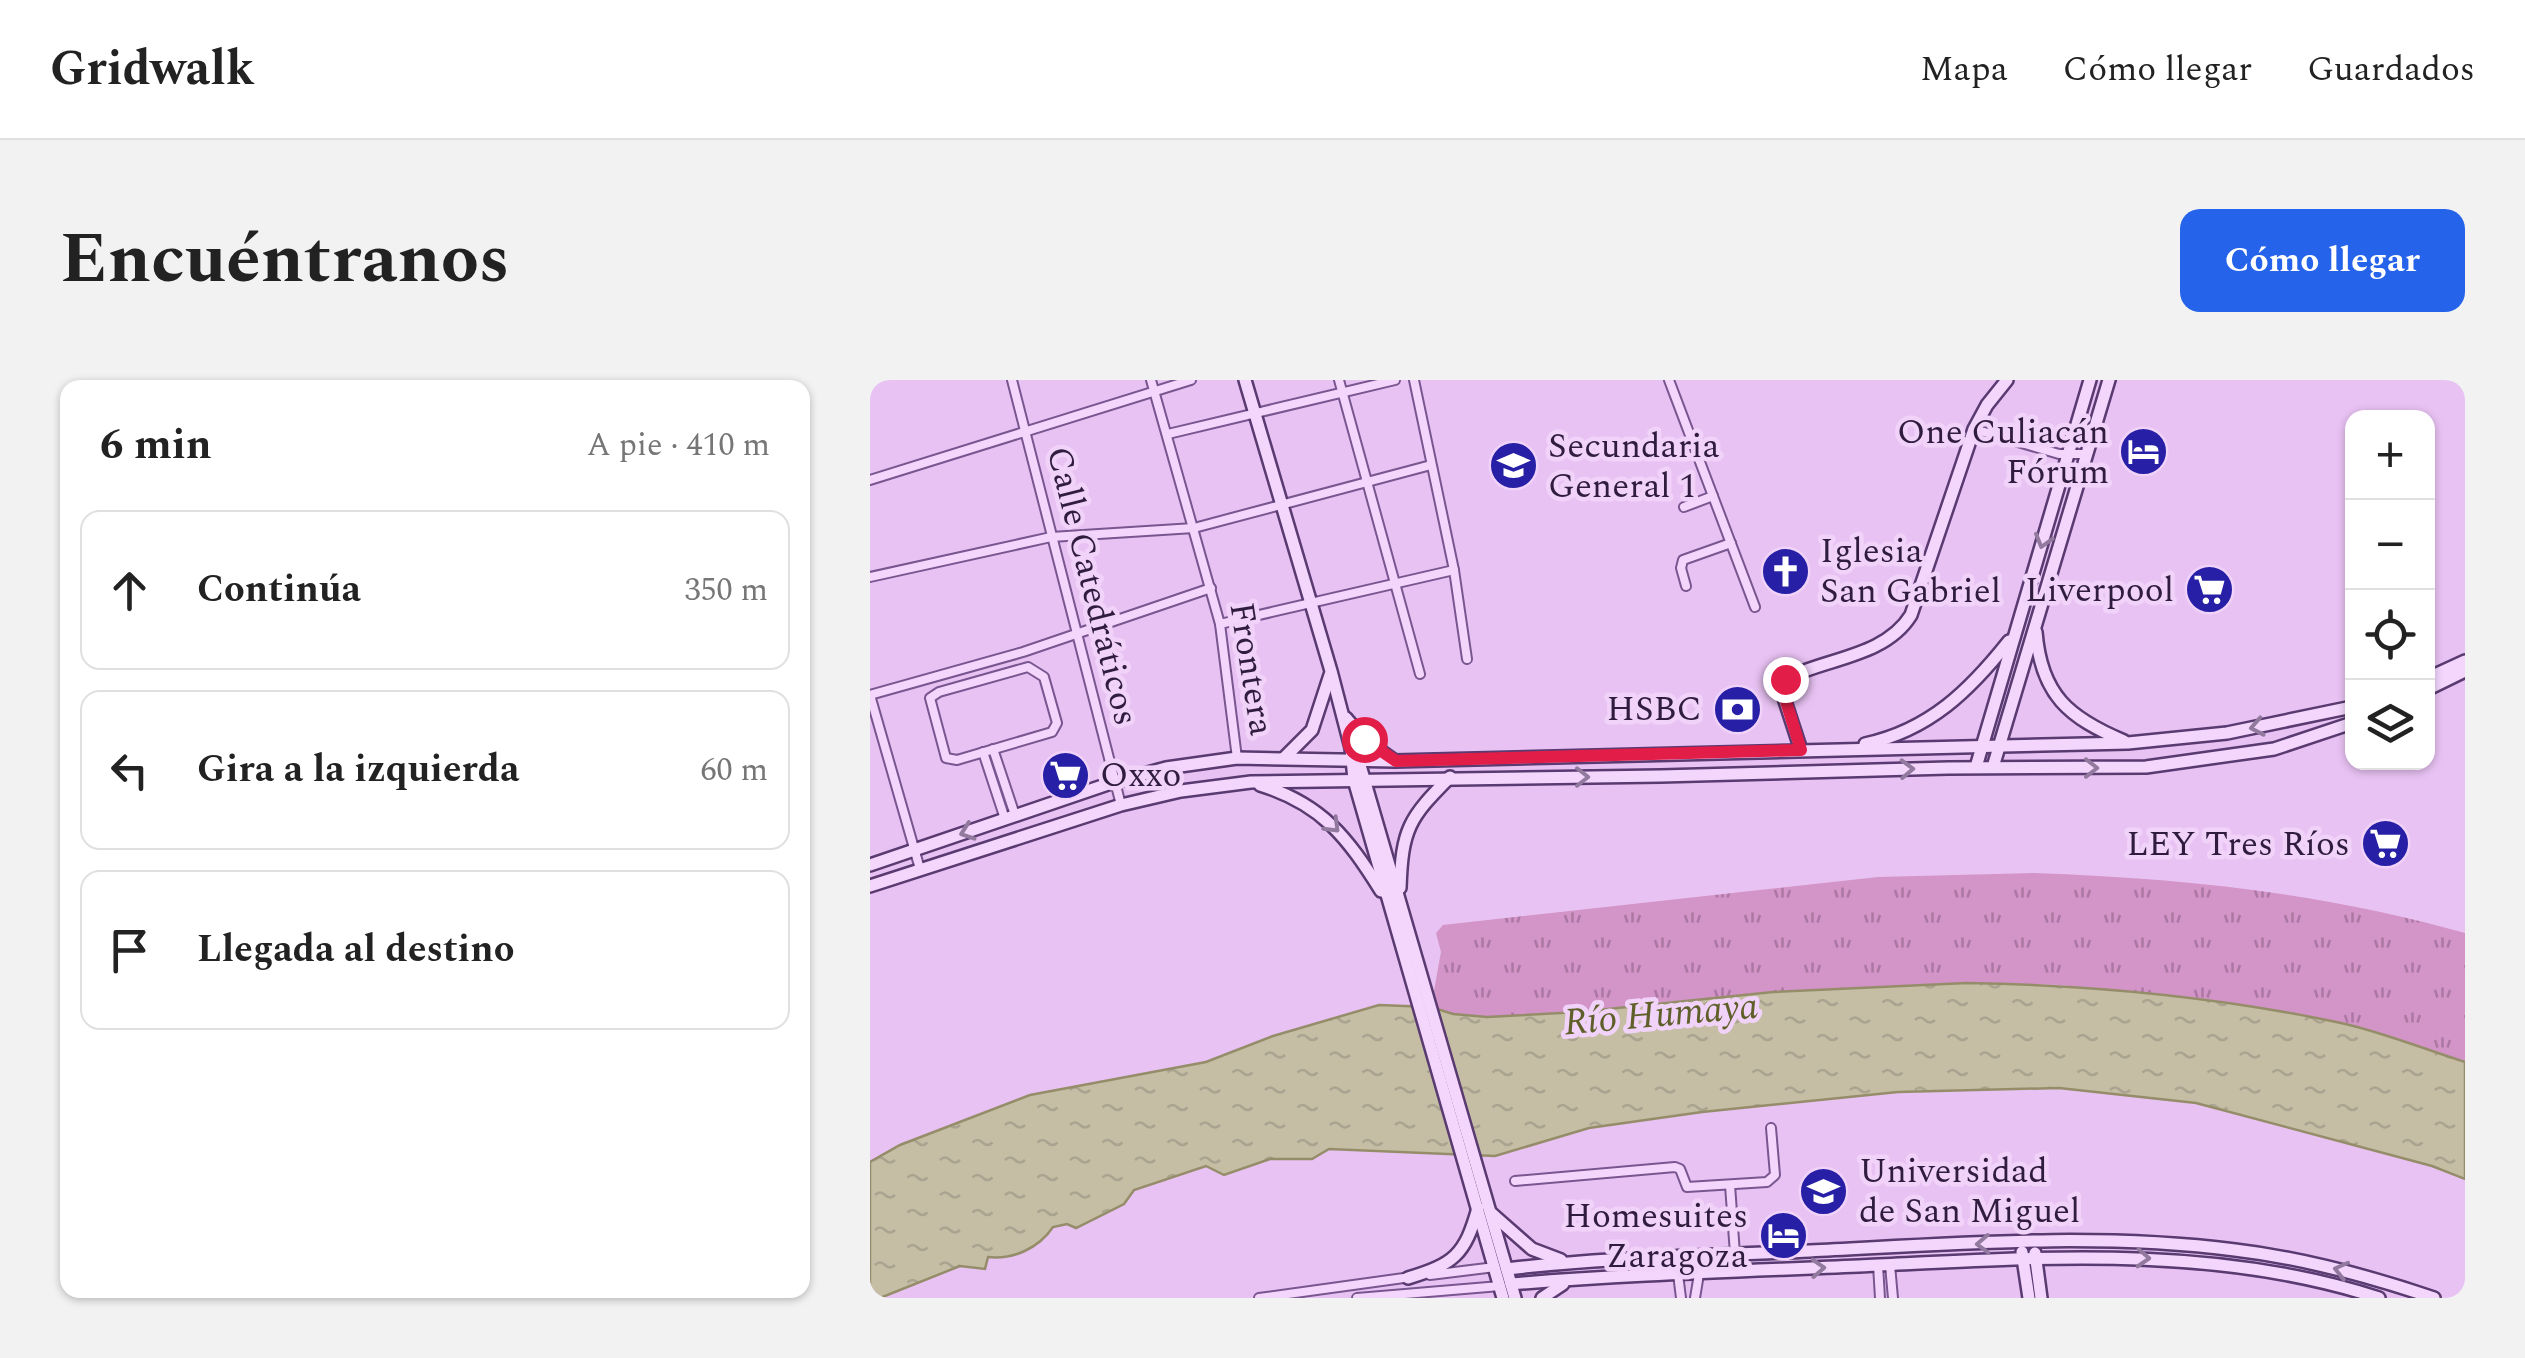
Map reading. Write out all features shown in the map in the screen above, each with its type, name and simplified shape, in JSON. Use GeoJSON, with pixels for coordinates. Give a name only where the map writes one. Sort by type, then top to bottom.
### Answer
{"type":"FeatureCollection","features":[{"type":"Feature","properties":{"kind":"main road"},"geometry":{"type":"LineString","coordinates":[[1245,380],[1312,603],[1505,1289],[1515,1298]]}},
{"type":"Feature","properties":{"kind":"main road"},"geometry":{"type":"LineString","coordinates":[[1801,750],[1784,695],[1785,679],[1864,650],[1898,632],[1912,615],[1974,429],[1986,405],[2007,380]]}},
{"type":"Feature","properties":{"kind":"main road"},"geometry":{"type":"LineString","coordinates":[[1976,767],[2064,455],[2090,380]]}},
{"type":"Feature","properties":{"kind":"main road"},"geometry":{"type":"LineString","coordinates":[[1994,767],[2109,380]]}},
{"type":"Feature","properties":{"kind":"main road"},"geometry":{"type":"LineString","coordinates":[[2036,626],[2040,662],[2053,693],[2076,718],[2128,743]]}},
{"type":"Feature","properties":{"kind":"main road"},"geometry":{"type":"LineString","coordinates":[[1842,749],[1887,738],[1946,709],[2015,634]]}},
{"type":"Feature","properties":{"kind":"main road"},"geometry":{"type":"LineString","coordinates":[[2435,675],[2465,661]]}},
{"type":"Feature","properties":{"kind":"main road"},"geometry":{"type":"LineString","coordinates":[[1284,758],[1312,730],[1331,670]]}},
{"type":"Feature","properties":{"kind":"main road"},"geometry":{"type":"LineString","coordinates":[[2435,686],[2465,671]]}},
{"type":"Feature","properties":{"kind":"main road"},"geometry":{"type":"LineString","coordinates":[[870,865],[1114,782],[1166,768],[1237,758],[1396,761],[2128,743],[2227,733],[2345,708]]}},
{"type":"Feature","properties":{"kind":"main road"},"geometry":{"type":"LineString","coordinates":[[1342,714],[1364,739],[1396,761]]}},
{"type":"Feature","properties":{"kind":"main road"},"geometry":{"type":"LineString","coordinates":[[870,886],[1121,804],[1251,782],[1976,767],[2111,768],[2181,764],[2274,749],[2345,725]]}},
{"type":"Feature","properties":{"kind":"main road"},"geometry":{"type":"LineString","coordinates":[[1396,909],[1405,834],[1422,805],[1450,777]]}},
{"type":"Feature","properties":{"kind":"main road"},"geometry":{"type":"LineString","coordinates":[[1251,782],[1285,792],[1326,817],[1396,909]]}},
{"type":"Feature","properties":{"kind":"main road"},"geometry":{"type":"LineString","coordinates":[[1483,1210],[1532,1249],[1570,1262]]}},
{"type":"Feature","properties":{"kind":"main road"},"geometry":{"type":"LineString","coordinates":[[1408,1278],[1442,1268],[1459,1253],[1483,1210]]}},
{"type":"Feature","properties":{"kind":"main road"},"geometry":{"type":"LineString","coordinates":[[1501,1268],[1735,1254],[2027,1243],[2157,1243],[2254,1252],[2348,1272],[2434,1298]]}},
{"type":"Feature","properties":{"kind":"main road"},"geometry":{"type":"LineString","coordinates":[[2027,1243],[2041,1298]]}},
{"type":"Feature","properties":{"kind":"main road"},"geometry":{"type":"LineString","coordinates":[[2252,1269],[2254,1252]]}},
{"type":"Feature","properties":{"kind":"main road"},"geometry":{"type":"LineString","coordinates":[[1505,1289],[1574,1280],[1678,1274],[2135,1258],[2252,1269],[2379,1298]]}},
{"type":"Feature","properties":{"kind":"main road"},"geometry":{"type":"LineString","coordinates":[[2030,1259],[2030,1298]]}},
{"type":"Feature","properties":{"kind":"main road"},"geometry":{"type":"LineString","coordinates":[[1542,1298],[1574,1280]]}},
{"type":"Feature","properties":{"kind":"street","name":"Calle Catedráticos"},"geometry":{"type":"LineString","coordinates":[[1012,380],[1121,804]]}},
{"type":"Feature","properties":{"kind":"street","name":"Frontera"},"geometry":{"type":"LineString","coordinates":[[1151,380],[1220,624],[1237,758]]}},
{"type":"Feature","properties":{"kind":"street"},"geometry":{"type":"LineString","coordinates":[[870,480],[1191,380]]}},
{"type":"Feature","properties":{"kind":"street"},"geometry":{"type":"LineString","coordinates":[[1339,380],[1420,674]]}},
{"type":"Feature","properties":{"kind":"street"},"geometry":{"type":"LineString","coordinates":[[1168,434],[1395,380]]}},
{"type":"Feature","properties":{"kind":"street"},"geometry":{"type":"LineString","coordinates":[[1414,380],[1454,570],[1467,659]]}},
{"type":"Feature","properties":{"kind":"street"},"geometry":{"type":"LineString","coordinates":[[1669,380],[1756,606]]}},
{"type":"Feature","properties":{"kind":"street"},"geometry":{"type":"LineString","coordinates":[[1974,429],[2083,458]]}},
{"type":"Feature","properties":{"kind":"street"},"geometry":{"type":"LineString","coordinates":[[870,577],[1051,537],[1194,528],[1432,464]]}},
{"type":"Feature","properties":{"kind":"street"},"geometry":{"type":"LineString","coordinates":[[1684,507],[1713,496]]}},
{"type":"Feature","properties":{"kind":"street"},"geometry":{"type":"LineString","coordinates":[[1686,586],[1680,568],[1683,560],[1731,543]]}},
{"type":"Feature","properties":{"kind":"street"},"geometry":{"type":"LineString","coordinates":[[1220,624],[1454,570]]}},
{"type":"Feature","properties":{"kind":"street"},"geometry":{"type":"LineString","coordinates":[[920,869],[870,695],[1023,652],[1211,588]]}},
{"type":"Feature","properties":{"kind":"street"},"geometry":{"type":"LineString","coordinates":[[1035,668],[1044,676],[1055,728],[1047,735],[988,751],[952,761],[946,758],[930,698],[939,692],[1035,668]]}},
{"type":"Feature","properties":{"kind":"street"},"geometry":{"type":"LineString","coordinates":[[988,751],[1010,817]]}},
{"type":"Feature","properties":{"kind":"street"},"geometry":{"type":"LineString","coordinates":[[1515,1182],[1676,1167],[1688,1187],[1767,1182],[1774,1179],[1772,1128]]}},
{"type":"Feature","properties":{"kind":"street"},"geometry":{"type":"LineString","coordinates":[[1730,1184],[1735,1254]]}},
{"type":"Feature","properties":{"kind":"street"},"geometry":{"type":"LineString","coordinates":[[1695,1298],[1702,1256]]}},
{"type":"Feature","properties":{"kind":"street"},"geometry":{"type":"LineString","coordinates":[[1880,1298],[1884,1265]]}},
{"type":"Feature","properties":{"kind":"street"},"geometry":{"type":"LineString","coordinates":[[1884,1265],[1893,1298]]}},
{"type":"Feature","properties":{"kind":"street"},"geometry":{"type":"LineString","coordinates":[[1260,1298],[1501,1268]]}},
{"type":"Feature","properties":{"kind":"street"},"geometry":{"type":"LineString","coordinates":[[1678,1274],[1681,1298]]}},
{"type":"Feature","properties":{"kind":"street"},"geometry":{"type":"LineString","coordinates":[[1357,1298],[1505,1289]]}},
{"type":"Feature","properties":{"kind":"green space"},"geometry":{"type":"Polygon","coordinates":[[[2034,873],[2252,890],[2359,907],[2465,933],[2465,1062],[2343,1023],[2062,985],[1967,983],[1773,992],[1579,1012],[1487,1017],[1453,1014],[1431,1007],[1441,952],[1436,933],[1443,925],[1878,877],[2034,873]]]}},
{"type":"Feature","properties":{"kind":"water","name":"Río Humaya"},"geometry":{"type":"Polygon","coordinates":[[[1967,983],[2061,986],[2249,1006],[2356,1027],[2465,1062],[2465,1179],[2432,1166],[2196,1103],[2059,1088],[1898,1092],[1589,1128],[1495,1156],[1329,1149],[1312,1159],[1270,1159],[1224,1175],[1206,1166],[1134,1190],[1124,1204],[1076,1228],[1067,1224],[1053,1227],[1025,1251],[1007,1257],[988,1257],[985,1269],[960,1266],[880,1298],[870,1298],[870,1162],[900,1145],[1030,1095],[1206,1062],[1273,1036],[1379,1005],[1431,1007],[1453,1014],[1487,1017],[1579,1012],[1773,992],[1967,983]]]}},
{"type":"Feature","properties":{"kind":"place","name":"One Culiacán Fórum"},"geometry":{"type":"Point","coordinates":[2144,452]}},
{"type":"Feature","properties":{"kind":"place","name":"Secundaria General 1"},"geometry":{"type":"Point","coordinates":[1513,466]}},
{"type":"Feature","properties":{"kind":"place","name":"Iglesia San Gabriel"},"geometry":{"type":"Point","coordinates":[1785,571]}},
{"type":"Feature","properties":{"kind":"place","name":"Liverpool"},"geometry":{"type":"Point","coordinates":[2209,590]}},
{"type":"Feature","properties":{"kind":"place","name":"HSBC"},"geometry":{"type":"Point","coordinates":[1737,709]}},
{"type":"Feature","properties":{"kind":"place","name":"Oxxo"},"geometry":{"type":"Point","coordinates":[1065,775]}},
{"type":"Feature","properties":{"kind":"place","name":"LEY Tres Ríos"},"geometry":{"type":"Point","coordinates":[2385,844]}},
{"type":"Feature","properties":{"kind":"place","name":"Universidad de San Miguel"},"geometry":{"type":"Point","coordinates":[1824,1191]}},
{"type":"Feature","properties":{"kind":"place","name":"Homesuites Zaragoza"},"geometry":{"type":"Point","coordinates":[1783,1236]}},
{"type":"Feature","properties":{"kind":"route"},"geometry":{"type":"LineString","coordinates":[[1364,739],[1396,761],[1801,750],[1782,688],[1785,679]]}}]}
